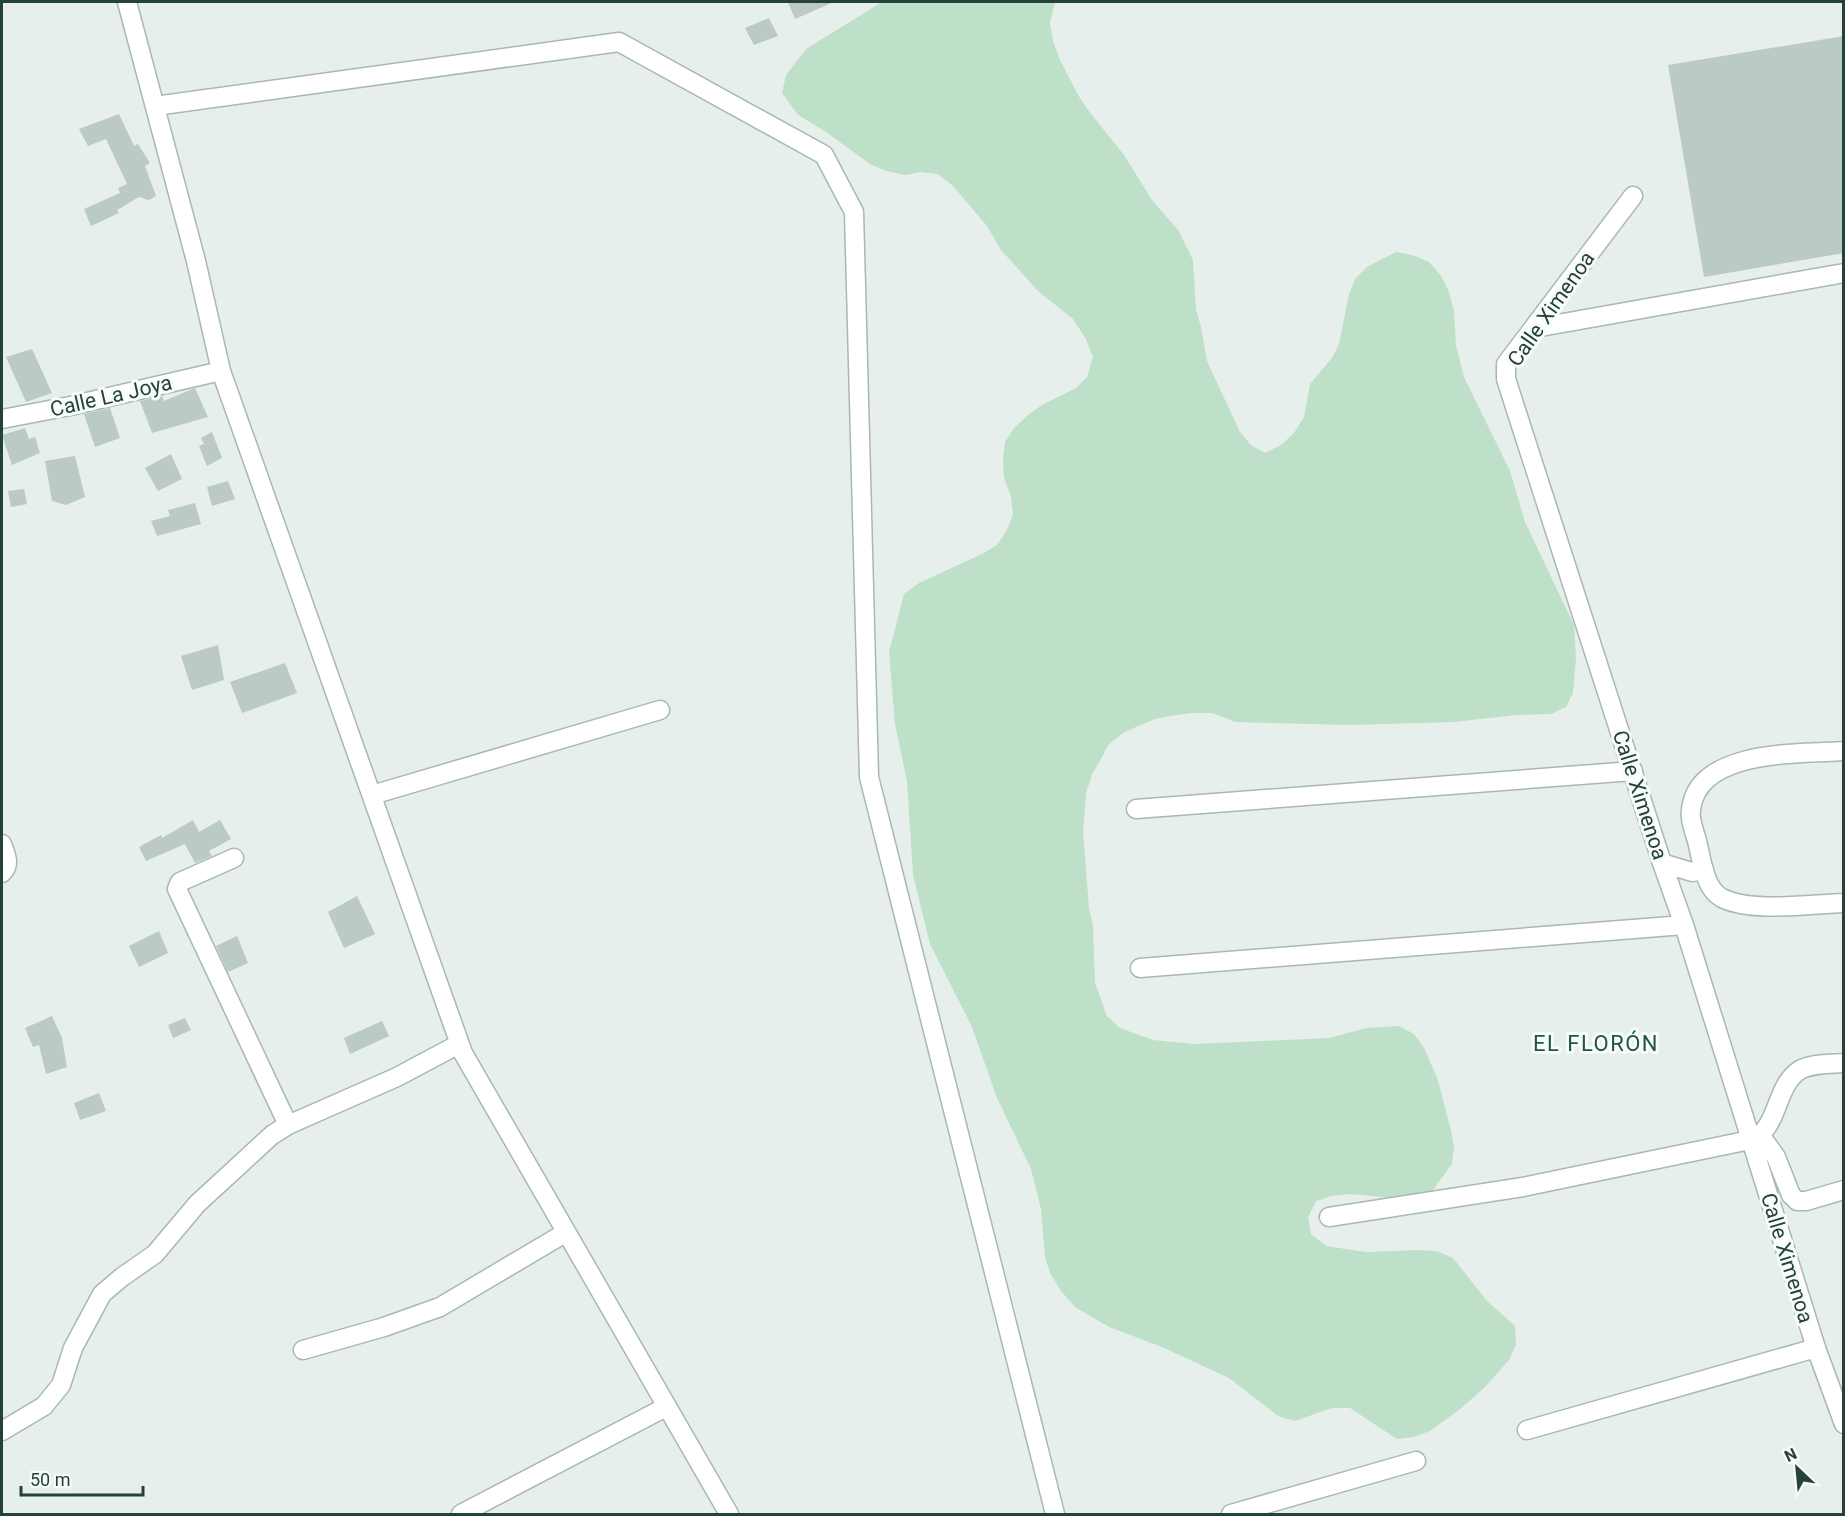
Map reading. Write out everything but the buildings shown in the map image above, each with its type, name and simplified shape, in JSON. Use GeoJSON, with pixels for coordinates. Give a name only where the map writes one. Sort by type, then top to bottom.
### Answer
{"type":"FeatureCollection","features":[{"type":"Feature","properties":{"kind":"street"},"geometry":{"type":"LineString","coordinates":[[127,2],[196,261],[221,370],[462,1053],[729,1515]]}},
{"type":"Feature","properties":{"kind":"street"},"geometry":{"type":"LineString","coordinates":[[155,106],[619,42],[824,155],[854,212],[869,777],[1055,1515]]}},
{"type":"Feature","properties":{"kind":"street","name":"Calle Ximenoa"},"geometry":{"type":"LineString","coordinates":[[1633,196],[1506,364],[1506,380],[1662,863],[1756,1138],[1816,1348],[1844,1424]]}},
{"type":"Feature","properties":{"kind":"street"},"geometry":{"type":"LineString","coordinates":[[1535,328],[1844,273]]}},
{"type":"Feature","properties":{"kind":"street","name":"Calle La Joya"},"geometry":{"type":"LineString","coordinates":[[2,419],[70,406],[221,370]]}},
{"type":"Feature","properties":{"kind":"street"},"geometry":{"type":"LineString","coordinates":[[372,795],[660,710]]}},
{"type":"Feature","properties":{"kind":"street"},"geometry":{"type":"LineString","coordinates":[[1844,751],[1754,758],[1733,764],[1709,775],[1695,794],[1690,811],[1709,885],[1720,897],[1755,907],[1844,903]]}},
{"type":"Feature","properties":{"kind":"street"},"geometry":{"type":"LineString","coordinates":[[1136,809],[1633,771]]}},
{"type":"Feature","properties":{"kind":"street"},"geometry":{"type":"LineString","coordinates":[[2,844],[8,862],[2,873]]}},
{"type":"Feature","properties":{"kind":"street"},"geometry":{"type":"LineString","coordinates":[[234,858],[180,882],[177,889],[288,1125]]}},
{"type":"Feature","properties":{"kind":"street"},"geometry":{"type":"LineString","coordinates":[[1662,863],[1692,872],[1704,870]]}},
{"type":"Feature","properties":{"kind":"street"},"geometry":{"type":"LineString","coordinates":[[1140,969],[1684,925]]}},
{"type":"Feature","properties":{"kind":"street"},"geometry":{"type":"LineString","coordinates":[[2,1431],[44,1406],[61,1385],[73,1348],[102,1294],[155,1254],[197,1204],[272,1135],[288,1125],[397,1077],[459,1044]]}},
{"type":"Feature","properties":{"kind":"street"},"geometry":{"type":"LineString","coordinates":[[1329,1216],[1522,1187],[1756,1138],[1772,1119],[1777,1101],[1798,1070],[1844,1063]]}},
{"type":"Feature","properties":{"kind":"street"},"geometry":{"type":"LineString","coordinates":[[1756,1138],[1776,1157],[1791,1195],[1797,1201],[1844,1190]]}},
{"type":"Feature","properties":{"kind":"street"},"geometry":{"type":"LineString","coordinates":[[303,1350],[384,1327],[440,1307],[565,1233]]}},
{"type":"Feature","properties":{"kind":"street"},"geometry":{"type":"LineString","coordinates":[[1527,1430],[1816,1348]]}},
{"type":"Feature","properties":{"kind":"street"},"geometry":{"type":"LineString","coordinates":[[461,1515],[666,1407]]}},
{"type":"Feature","properties":{"kind":"street"},"geometry":{"type":"LineString","coordinates":[[1231,1515],[1416,1461]]}},
{"type":"Feature","properties":{"kind":"green space"},"geometry":{"type":"Polygon","coordinates":[[[882,2],[1055,2],[1050,22],[1053,41],[1060,60],[1088,110],[1124,155],[1152,200],[1178,230],[1193,260],[1196,310],[1207,361],[1240,432],[1251,445],[1265,453],[1281,445],[1294,433],[1304,417],[1310,384],[1332,358],[1339,344],[1349,294],[1355,279],[1367,267],[1396,252],[1412,255],[1429,262],[1441,276],[1449,292],[1454,311],[1456,345],[1464,377],[1510,471],[1525,522],[1574,625],[1576,658],[1573,693],[1566,707],[1551,714],[1515,715],[1454,722],[1350,725],[1236,722],[1211,713],[1193,713],[1155,719],[1123,733],[1109,744],[1092,775],[1086,793],[1083,832],[1089,908],[1093,926],[1095,983],[1107,1016],[1120,1028],[1153,1040],[1195,1044],[1329,1038],[1366,1028],[1399,1026],[1414,1034],[1424,1048],[1438,1080],[1451,1131],[1454,1147],[1452,1164],[1430,1194],[1412,1200],[1351,1194],[1332,1196],[1316,1201],[1308,1217],[1311,1234],[1326,1246],[1366,1252],[1436,1251],[1453,1258],[1487,1301],[1515,1326],[1516,1345],[1509,1360],[1485,1387],[1430,1431],[1414,1437],[1397,1439],[1350,1408],[1332,1408],[1295,1421],[1278,1416],[1229,1378],[1162,1347],[1109,1327],[1075,1307],[1051,1275],[1045,1258],[1041,1209],[1031,1169],[997,1098],[972,1027],[930,944],[913,875],[907,781],[895,724],[889,652],[904,594],[919,583],[997,545],[1006,532],[1013,515],[1011,496],[1004,478],[1005,442],[1014,428],[1028,415],[1042,405],[1076,388],[1087,377],[1093,357],[1086,339],[1073,319],[1038,291],[1001,250],[987,226],[953,186],[938,174],[921,172],[905,175],[886,171],[870,164],[798,115],[782,93],[786,75],[806,49],[882,2]]]}},
{"type":"Feature","properties":{"kind":"district","name":"EL FLORÓN"},"geometry":{"type":"Point","coordinates":[1596,1043]}}]}
